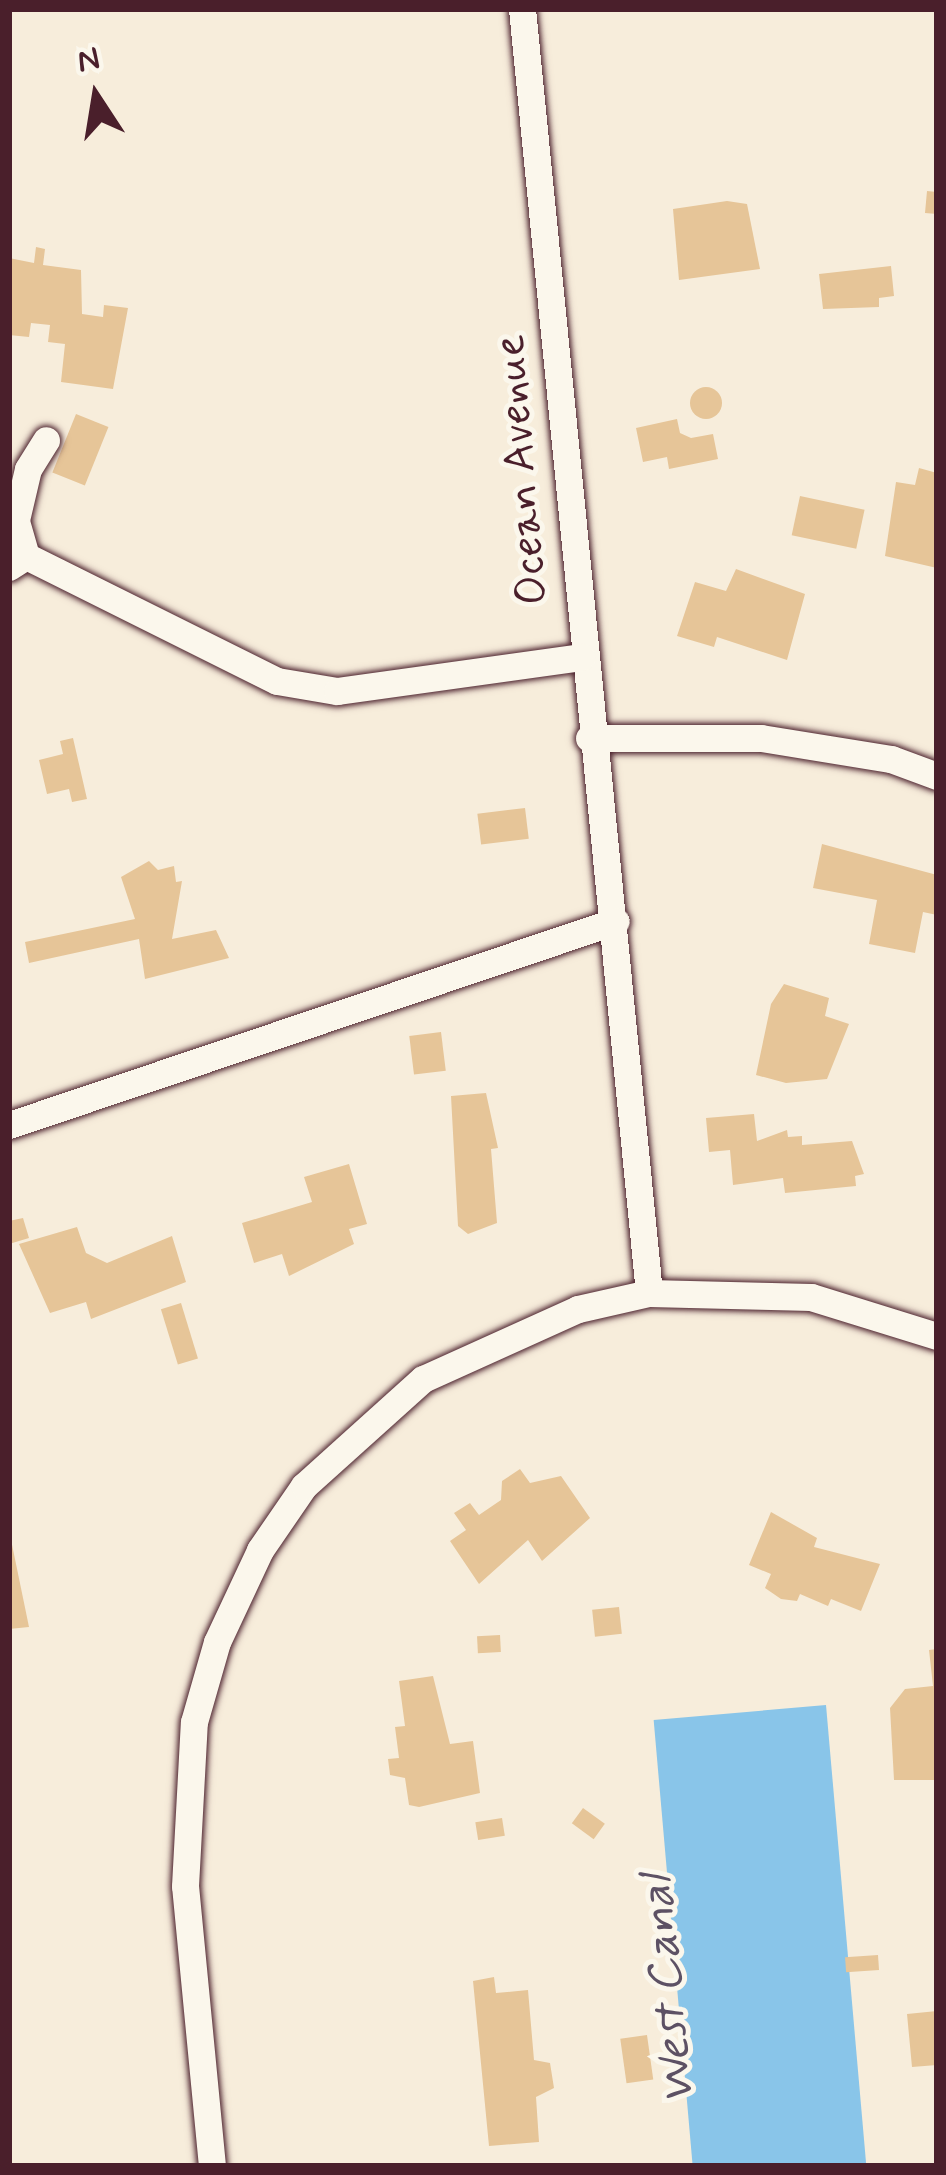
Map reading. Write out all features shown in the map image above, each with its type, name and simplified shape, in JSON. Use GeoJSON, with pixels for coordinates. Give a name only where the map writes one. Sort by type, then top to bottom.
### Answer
{"type":"FeatureCollection","features":[{"type":"Feature","properties":{"kind":"street","name":"Ocean Avenue"},"geometry":{"type":"LineString","coordinates":[[522,9],[589,738],[616,921],[649,1293]]}},
{"type":"Feature","properties":{"kind":"street"},"geometry":{"type":"LineString","coordinates":[[46,440],[28,469],[16,520],[15,554],[278,681],[337,691],[582,657]]}},
{"type":"Feature","properties":{"kind":"street"},"geometry":{"type":"LineString","coordinates":[[589,738],[761,738],[891,759],[937,776]]}},
{"type":"Feature","properties":{"kind":"street"},"geometry":{"type":"LineString","coordinates":[[9,1125],[616,921]]}},
{"type":"Feature","properties":{"kind":"street"},"geometry":{"type":"LineString","coordinates":[[212,2166],[184,1811],[194,1722],[217,1642],[260,1550],[304,1486],[423,1379],[578,1309],[649,1293],[811,1297],[937,1336]]}},
{"type":"Feature","properties":{"kind":"water"},"geometry":{"type":"Polygon","coordinates":[[[826,1705],[866,2166],[693,2166],[654,1720],[826,1705]]]}},
{"type":"Feature","properties":{"kind":"building"},"geometry":{"type":"Polygon","coordinates":[[[927,191],[937,192],[937,214],[925,213],[927,191]]]}},
{"type":"Feature","properties":{"kind":"building"},"geometry":{"type":"Polygon","coordinates":[[[727,201],[747,204],[760,269],[679,280],[673,209],[727,201]]]}},
{"type":"Feature","properties":{"kind":"building"},"geometry":{"type":"Polygon","coordinates":[[[36,247],[45,249],[43,265],[81,270],[82,314],[103,317],[104,305],[128,308],[113,389],[61,382],[65,344],[48,342],[50,325],[31,323],[29,337],[9,335],[9,258],[34,263],[36,247]]]}},
{"type":"Feature","properties":{"kind":"building"},"geometry":{"type":"Polygon","coordinates":[[[891,266],[894,296],[879,298],[879,307],[823,309],[819,274],[891,266]]]}},
{"type":"Feature","properties":{"kind":"building"},"geometry":{"type":"Polygon","coordinates":[[[706,387],[717,392],[722,403],[717,414],[706,419],[695,414],[690,403],[695,392],[706,387]]]}},
{"type":"Feature","properties":{"kind":"building"},"geometry":{"type":"Polygon","coordinates":[[[76,414],[108,427],[85,486],[52,472],[76,414]]]}},
{"type":"Feature","properties":{"kind":"building"},"geometry":{"type":"Polygon","coordinates":[[[677,419],[680,433],[691,438],[713,434],[718,459],[669,469],[667,457],[643,462],[636,428],[677,419]]]}},
{"type":"Feature","properties":{"kind":"building"},"geometry":{"type":"Polygon","coordinates":[[[919,468],[937,473],[937,568],[885,556],[896,482],[915,485],[919,468]]]}},
{"type":"Feature","properties":{"kind":"building"},"geometry":{"type":"Polygon","coordinates":[[[800,496],[865,510],[856,549],[792,535],[800,496]]]}},
{"type":"Feature","properties":{"kind":"building"},"geometry":{"type":"Polygon","coordinates":[[[736,569],[805,594],[787,660],[717,637],[714,647],[677,636],[695,582],[726,591],[736,569]]]}},
{"type":"Feature","properties":{"kind":"building"},"geometry":{"type":"Polygon","coordinates":[[[73,738],[87,799],[72,802],[69,789],[47,794],[39,760],[63,754],[60,741],[73,738]]]}},
{"type":"Feature","properties":{"kind":"building"},"geometry":{"type":"Polygon","coordinates":[[[525,808],[529,839],[481,845],[477,814],[525,808]]]}},
{"type":"Feature","properties":{"kind":"building"},"geometry":{"type":"Polygon","coordinates":[[[822,844],[937,875],[937,915],[923,912],[915,953],[869,944],[877,900],[813,888],[822,844]]]}},
{"type":"Feature","properties":{"kind":"building"},"geometry":{"type":"Polygon","coordinates":[[[149,861],[158,870],[174,866],[176,882],[182,881],[172,939],[216,930],[229,958],[145,979],[139,939],[29,963],[25,942],[135,919],[121,877],[149,861]]]}},
{"type":"Feature","properties":{"kind":"building"},"geometry":{"type":"Polygon","coordinates":[[[784,984],[829,998],[825,1016],[849,1024],[827,1079],[786,1083],[756,1075],[771,1004],[784,984]]]}},
{"type":"Feature","properties":{"kind":"building"},"geometry":{"type":"Polygon","coordinates":[[[441,1032],[446,1071],[414,1075],[409,1036],[441,1032]]]}},
{"type":"Feature","properties":{"kind":"building"},"geometry":{"type":"Polygon","coordinates":[[[486,1093],[498,1148],[491,1149],[497,1223],[468,1234],[458,1226],[451,1096],[486,1093]]]}},
{"type":"Feature","properties":{"kind":"building"},"geometry":{"type":"Polygon","coordinates":[[[754,1114],[757,1141],[787,1130],[788,1137],[802,1136],[802,1145],[852,1141],[864,1174],[855,1176],[856,1186],[785,1193],[783,1178],[733,1185],[730,1150],[709,1152],[706,1118],[754,1114]]]}},
{"type":"Feature","properties":{"kind":"building"},"geometry":{"type":"Polygon","coordinates":[[[349,1164],[367,1224],[349,1229],[354,1244],[289,1276],[282,1254],[254,1263],[242,1223],[312,1202],[304,1177],[349,1164]]]}},
{"type":"Feature","properties":{"kind":"building"},"geometry":{"type":"Polygon","coordinates":[[[23,1218],[29,1238],[9,1244],[9,1221],[23,1218]]]}},
{"type":"Feature","properties":{"kind":"building"},"geometry":{"type":"Polygon","coordinates":[[[77,1227],[86,1253],[107,1263],[172,1236],[186,1282],[91,1319],[86,1302],[50,1313],[19,1244],[77,1227]]]}},
{"type":"Feature","properties":{"kind":"building"},"geometry":{"type":"Polygon","coordinates":[[[181,1303],[198,1358],[178,1365],[161,1309],[181,1303]]]}},
{"type":"Feature","properties":{"kind":"building"},"geometry":{"type":"Polygon","coordinates":[[[520,1469],[530,1483],[561,1476],[590,1518],[542,1561],[528,1540],[479,1584],[450,1541],[466,1530],[454,1513],[470,1503],[479,1515],[501,1500],[502,1481],[520,1469]]]}},
{"type":"Feature","properties":{"kind":"building"},"geometry":{"type":"Polygon","coordinates":[[[771,1512],[817,1538],[814,1547],[880,1564],[861,1611],[831,1599],[828,1606],[800,1594],[797,1601],[781,1599],[765,1588],[771,1574],[749,1565],[771,1512]]]}},
{"type":"Feature","properties":{"kind":"building"},"geometry":{"type":"Polygon","coordinates":[[[9,1530],[29,1627],[9,1629],[9,1530]]]}},
{"type":"Feature","properties":{"kind":"building"},"geometry":{"type":"Polygon","coordinates":[[[619,1607],[622,1634],[595,1637],[592,1610],[619,1607]]]}},
{"type":"Feature","properties":{"kind":"building"},"geometry":{"type":"Polygon","coordinates":[[[500,1635],[501,1652],[478,1653],[477,1636],[500,1635]]]}},
{"type":"Feature","properties":{"kind":"building"},"geometry":{"type":"Polygon","coordinates":[[[937,1649],[937,1780],[894,1780],[890,1708],[905,1689],[933,1686],[929,1650],[937,1649]]]}},
{"type":"Feature","properties":{"kind":"building"},"geometry":{"type":"Polygon","coordinates":[[[433,1676],[450,1744],[473,1741],[480,1793],[419,1807],[409,1805],[405,1778],[390,1775],[388,1759],[399,1758],[395,1727],[405,1726],[399,1681],[433,1676]]]}},
{"type":"Feature","properties":{"kind":"building"},"geometry":{"type":"Polygon","coordinates":[[[583,1808],[605,1824],[594,1839],[572,1823],[583,1808]]]}},
{"type":"Feature","properties":{"kind":"building"},"geometry":{"type":"Polygon","coordinates":[[[502,1818],[505,1836],[478,1840],[475,1822],[502,1818]]]}},
{"type":"Feature","properties":{"kind":"building"},"geometry":{"type":"Polygon","coordinates":[[[878,1955],[879,1970],[846,1972],[845,1957],[878,1955]]]}},
{"type":"Feature","properties":{"kind":"building"},"geometry":{"type":"Polygon","coordinates":[[[494,1977],[496,1993],[528,1990],[534,2060],[550,2063],[554,2088],[536,2097],[539,2142],[489,2146],[473,1981],[494,1977]]]}},
{"type":"Feature","properties":{"kind":"building"},"geometry":{"type":"Polygon","coordinates":[[[937,2011],[937,2065],[912,2067],[907,2014],[937,2011]]]}},
{"type":"Feature","properties":{"kind":"building"},"geometry":{"type":"Polygon","coordinates":[[[647,2035],[653,2080],[627,2083],[620,2039],[647,2035]]]}},
{"type":"Feature","properties":{"kind":"water label","name":"West Canal"},"geometry":{"type":"Point","coordinates":[668,1990]}}]}
